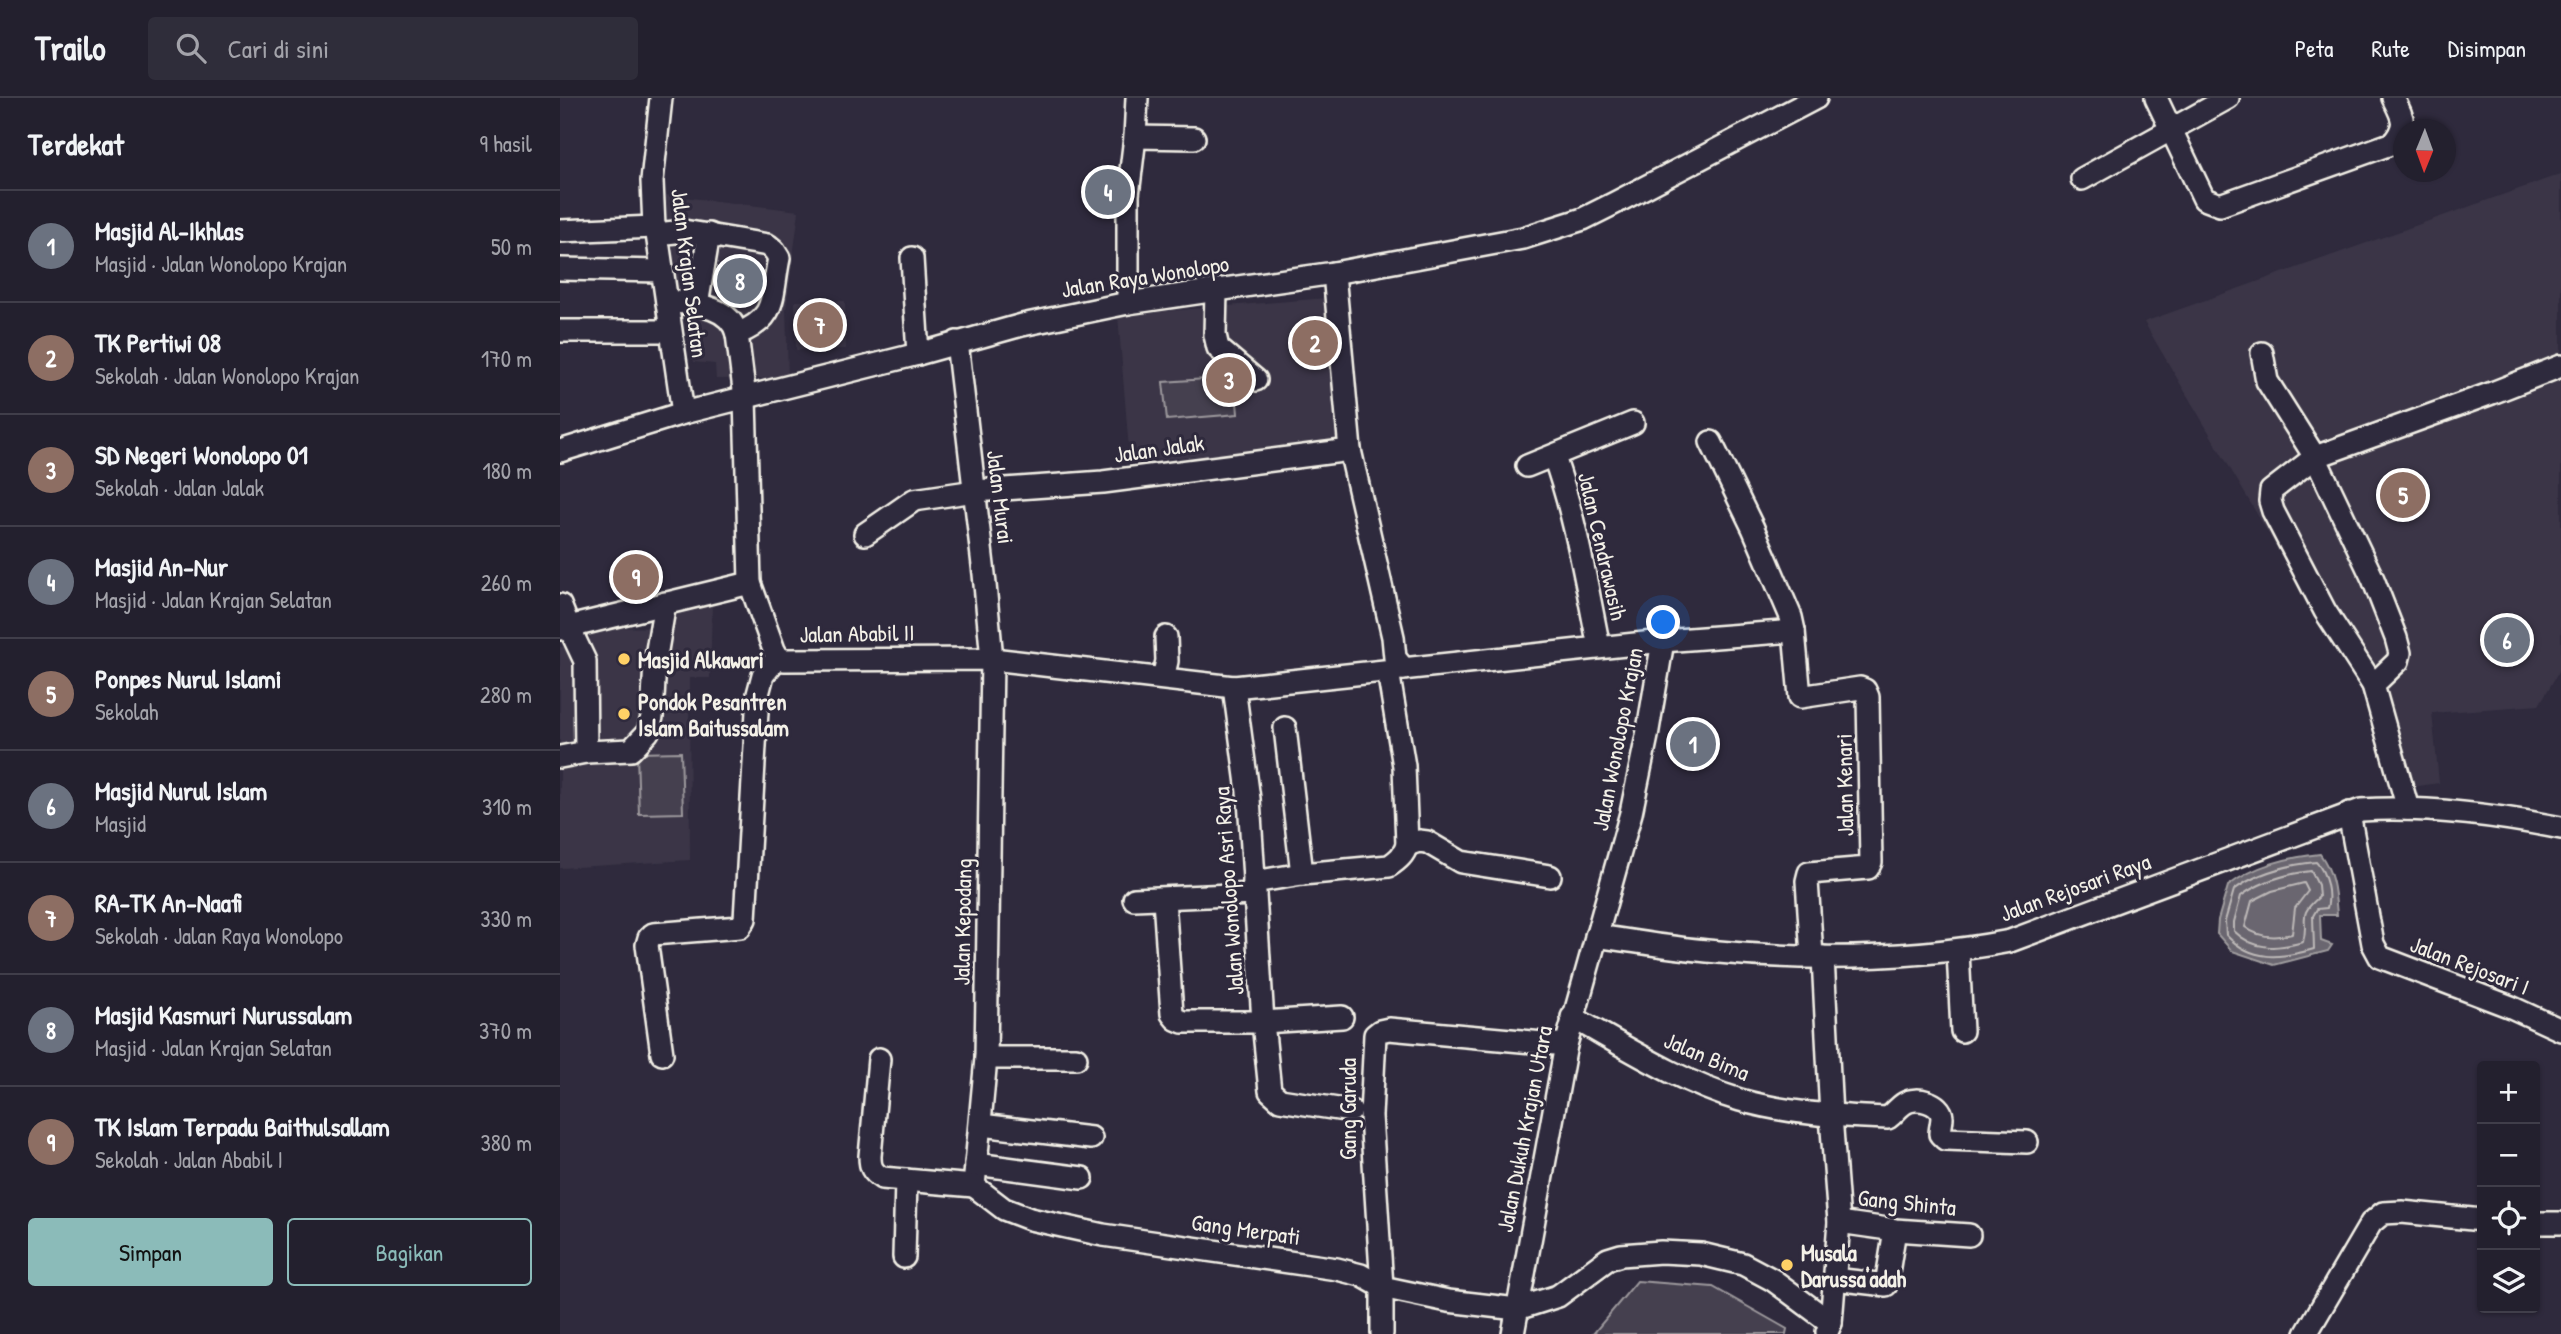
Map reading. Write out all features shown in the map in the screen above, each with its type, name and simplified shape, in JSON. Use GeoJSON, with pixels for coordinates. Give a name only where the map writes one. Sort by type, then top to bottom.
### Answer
{"type":"FeatureCollection","features":[{"type":"Feature","properties":{"kind":"street","name":"Jalan Krajan Selatan"},"geometry":{"type":"LineString","coordinates":[[661,98],[652,181],[661,271],[683,413]]}},
{"type":"Feature","properties":{"kind":"street"},"geometry":{"type":"LineString","coordinates":[[1128,303],[1128,195],[1137,98]]}},
{"type":"Feature","properties":{"kind":"street","name":"Jalan Raya Wonolopo"},"geometry":{"type":"LineString","coordinates":[[560,451],[683,413],[918,354],[1022,324],[1128,303],[1334,273],[1530,237],[1583,219],[1816,98]]}},
{"type":"Feature","properties":{"kind":"street"},"geometry":{"type":"LineString","coordinates":[[2156,98],[2204,199],[2220,205],[2393,143],[2402,133],[2404,120],[2393,98]]}},
{"type":"Feature","properties":{"kind":"street"},"geometry":{"type":"LineString","coordinates":[[2082,179],[2228,98]]}},
{"type":"Feature","properties":{"kind":"street"},"geometry":{"type":"LineString","coordinates":[[1135,136],[1194,138]]}},
{"type":"Feature","properties":{"kind":"street"},"geometry":{"type":"LineString","coordinates":[[560,231],[684,231],[768,245],[777,253],[779,258],[768,313],[755,327],[737,334],[734,322],[728,316],[697,304],[667,301]]}},
{"type":"Feature","properties":{"kind":"street"},"geometry":{"type":"LineString","coordinates":[[697,304],[709,234]]}},
{"type":"Feature","properties":{"kind":"street"},"geometry":{"type":"LineString","coordinates":[[912,258],[918,354]]}},
{"type":"Feature","properties":{"kind":"street"},"geometry":{"type":"LineString","coordinates":[[560,269],[661,271]]}},
{"type":"Feature","properties":{"kind":"street"},"geometry":{"type":"LineString","coordinates":[[1134,899],[1164,899],[1255,888],[1302,874],[1388,866],[1398,860],[1407,845],[1404,766],[1390,677],[1398,670],[1350,450],[1334,273]]}},
{"type":"Feature","properties":{"kind":"street"},"geometry":{"type":"LineString","coordinates":[[1216,290],[1214,335],[1218,348],[1256,380]]}},
{"type":"Feature","properties":{"kind":"street"},"geometry":{"type":"LineString","coordinates":[[560,331],[670,331]]}},
{"type":"Feature","properties":{"kind":"street","name":"Jalan Ababil II"},"geometry":{"type":"LineString","coordinates":[[737,334],[745,398],[750,583],[778,657],[784,660],[992,659]]}},
{"type":"Feature","properties":{"kind":"street","name":"Jalan Murai"},"geometry":{"type":"LineString","coordinates":[[957,342],[992,659]]}},
{"type":"Feature","properties":{"kind":"street"},"geometry":{"type":"LineString","coordinates":[[2262,353],[2267,382],[2315,457],[2373,579],[2400,653],[2398,661],[2373,685]]}},
{"type":"Feature","properties":{"kind":"street"},"geometry":{"type":"LineString","coordinates":[[2408,809],[2373,685],[2325,611],[2270,501],[2271,491],[2315,457],[2561,366]]}},
{"type":"Feature","properties":{"kind":"street"},"geometry":{"type":"LineString","coordinates":[[1527,466],[1633,423]]}},
{"type":"Feature","properties":{"kind":"street","name":"Jalan Kenari"},"geometry":{"type":"LineString","coordinates":[[1711,442],[1753,528],[1791,617],[1800,697],[1860,688],[1865,690],[1868,697],[1871,862],[1868,868],[1810,873],[1807,881],[1817,957]]}},
{"type":"Feature","properties":{"kind":"street","name":"Jalan Jalak"},"geometry":{"type":"LineString","coordinates":[[865,534],[914,500],[975,491],[1103,482],[1350,450]]}},
{"type":"Feature","properties":{"kind":"street","name":"Jalan Cendrawasih"},"geometry":{"type":"LineString","coordinates":[[1554,457],[1575,529],[1599,648]]}},
{"type":"Feature","properties":{"kind":"street"},"geometry":{"type":"LineString","coordinates":[[567,637],[666,603],[750,583]]}},
{"type":"Feature","properties":{"kind":"street"},"geometry":{"type":"LineString","coordinates":[[560,757],[586,752],[631,750],[648,732],[666,603]]}},
{"type":"Feature","properties":{"kind":"street"},"geometry":{"type":"LineString","coordinates":[[560,605],[567,637],[585,661],[586,752]]}},
{"type":"Feature","properties":{"kind":"street"},"geometry":{"type":"LineString","coordinates":[[1663,641],[1794,631]]}},
{"type":"Feature","properties":{"kind":"street"},"geometry":{"type":"LineString","coordinates":[[1163,678],[1167,660],[1166,637]]}},
{"type":"Feature","properties":{"kind":"street","name":"Jalan Wonolopo Krajan"},"geometry":{"type":"LineString","coordinates":[[992,659],[1234,687],[1663,641],[1631,813],[1596,936]]}},
{"type":"Feature","properties":{"kind":"street"},"geometry":{"type":"LineString","coordinates":[[662,1054],[647,945],[649,937],[653,934],[740,927],[745,919],[758,694],[763,675],[778,657]]}},
{"type":"Feature","properties":{"kind":"street","name":"Jalan Kepodang"},"geometry":{"type":"LineString","coordinates":[[974,1186],[986,1058],[992,659]]}},
{"type":"Feature","properties":{"kind":"street","name":"Jalan Wonolopo Asri Raya"},"geometry":{"type":"LineString","coordinates":[[1234,687],[1249,799],[1270,1091],[1280,1100],[1351,1111]]}},
{"type":"Feature","properties":{"kind":"street"},"geometry":{"type":"LineString","coordinates":[[1285,728],[1302,874]]}},
{"type":"Feature","properties":{"kind":"street","name":"Jalan Rejosari Raya"},"geometry":{"type":"LineString","coordinates":[[1596,936],[1707,951],[1817,957],[1958,951],[2010,941],[2361,810],[2408,809],[2499,816],[2561,828]]}},
{"type":"Feature","properties":{"kind":"street","name":"Jalan Rejosari I"},"geometry":{"type":"LineString","coordinates":[[2349,813],[2373,944],[2380,957],[2511,1007],[2561,1030]]}},
{"type":"Feature","properties":{"kind":"street"},"geometry":{"type":"LineString","coordinates":[[1407,845],[1419,841],[1427,842],[1461,862],[1550,876]]}},
{"type":"Feature","properties":{"kind":"street"},"geometry":{"type":"LineString","coordinates":[[1164,899],[1172,1014],[1176,1019],[1183,1022],[1263,1022],[1342,1017]]}},
{"type":"Feature","properties":{"kind":"street","name":"Jalan Dukuh Krajan Utara"},"geometry":{"type":"LineString","coordinates":[[1513,1334],[1566,1045],[1596,936]]}},
{"type":"Feature","properties":{"kind":"street"},"geometry":{"type":"LineString","coordinates":[[1958,951],[1962,1031]]}},
{"type":"Feature","properties":{"kind":"street"},"geometry":{"type":"LineString","coordinates":[[1817,957],[1839,1222],[1829,1329]]}},
{"type":"Feature","properties":{"kind":"street","name":"Jalan Bima"},"geometry":{"type":"LineString","coordinates":[[1572,1017],[1676,1075],[1738,1099],[1779,1109],[1831,1116],[1888,1118],[1904,1104],[1915,1100],[1933,1104],[1939,1110],[1942,1117],[1940,1134],[1945,1139],[2027,1142]]}},
{"type":"Feature","properties":{"kind":"street","name":"Gang Garuda"},"geometry":{"type":"LineString","coordinates":[[1382,1334],[1382,1287],[1371,1116],[1375,1035],[1389,1029],[1566,1045]]}},
{"type":"Feature","properties":{"kind":"street"},"geometry":{"type":"LineString","coordinates":[[986,1058],[1076,1058]]}},
{"type":"Feature","properties":{"kind":"street"},"geometry":{"type":"LineString","coordinates":[[879,1059],[870,1166],[874,1174],[882,1178],[974,1186]]}},
{"type":"Feature","properties":{"kind":"street"},"geometry":{"type":"LineString","coordinates":[[981,1125],[1091,1138]]}},
{"type":"Feature","properties":{"kind":"street"},"geometry":{"type":"LineString","coordinates":[[976,1164],[1082,1178]]}},
{"type":"Feature","properties":{"kind":"street"},"geometry":{"type":"LineString","coordinates":[[904,1257],[906,1180]]}},
{"type":"Feature","properties":{"kind":"street","name":"Gang Merpati"},"geometry":{"type":"LineString","coordinates":[[974,1186],[1003,1209],[1030,1219],[1103,1235],[1337,1269],[1361,1275],[1382,1287],[1448,1301],[1517,1309]]}},
{"type":"Feature","properties":{"kind":"street"},"geometry":{"type":"LineString","coordinates":[[2306,1334],[2371,1223],[2383,1213],[2402,1212],[2477,1220]]}},
{"type":"Feature","properties":{"kind":"street","name":"Gang Shinta"},"geometry":{"type":"LineString","coordinates":[[1839,1222],[1895,1230],[1969,1235]]}},
{"type":"Feature","properties":{"kind":"street"},"geometry":{"type":"LineString","coordinates":[[2540,1223],[2561,1223]]}},
{"type":"Feature","properties":{"kind":"street"},"geometry":{"type":"LineString","coordinates":[[1834,1279],[1886,1285],[1895,1230]]}},
{"type":"Feature","properties":{"kind":"street"},"geometry":{"type":"LineString","coordinates":[[1517,1309],[1558,1296],[1608,1259],[1621,1255],[1661,1252],[1701,1254],[1743,1264],[1773,1280],[1829,1329]]}},
{"type":"Feature","properties":{"kind":"shaded area"},"geometry":{"type":"Polygon","coordinates":[[[2561,174],[2561,668],[2539,705],[2432,713],[2439,783],[2392,790],[2373,711],[2144,322],[2561,174]]]}},
{"type":"Feature","properties":{"kind":"shaded area"},"geometry":{"type":"Polygon","coordinates":[[[666,195],[799,211],[786,310],[788,378],[716,379],[715,364],[694,362],[661,229],[666,195]]]}},
{"type":"Feature","properties":{"kind":"shaded area"},"geometry":{"type":"Polygon","coordinates":[[[1327,298],[1339,444],[1130,462],[1118,315],[1327,298]]]}},
{"type":"Feature","properties":{"kind":"shaded area"},"geometry":{"type":"Polygon","coordinates":[[[795,301],[845,301],[846,349],[796,350],[795,301]]]}},
{"type":"Feature","properties":{"kind":"shaded area"},"geometry":{"type":"Polygon","coordinates":[[[1235,377],[1238,414],[1167,420],[1163,382],[1235,377]]]}},
{"type":"Feature","properties":{"kind":"shaded area","name":"Pondok Pesantren Islam Baitussalam"},"geometry":{"type":"Polygon","coordinates":[[[675,604],[712,605],[710,678],[689,678],[690,860],[560,868],[560,647],[590,647],[590,627],[674,628],[675,604]]]}},
{"type":"Feature","properties":{"kind":"shaded area"},"geometry":{"type":"Polygon","coordinates":[[[681,752],[683,813],[639,814],[637,753],[681,752]]]}},
{"type":"Feature","properties":{"kind":"shaded area"},"geometry":{"type":"Polygon","coordinates":[[[1637,1281],[1713,1287],[1787,1329],[1786,1334],[1593,1334],[1637,1281]]]}},
{"type":"Feature","properties":{"kind":"water"},"geometry":{"type":"Polygon","coordinates":[[[2320,854],[2331,876],[2337,915],[2320,915],[2321,941],[2332,945],[2328,951],[2274,965],[2232,951],[2217,934],[2218,920],[2228,886],[2271,864],[2320,854]]]}},
{"type":"Feature","properties":{"kind":"place","name":"Masjid An-Nur"},"geometry":{"type":"Point","coordinates":[1108,192]}},
{"type":"Feature","properties":{"kind":"place","name":"Masjid Kasmuri Nurussalam"},"geometry":{"type":"Point","coordinates":[740,281]}},
{"type":"Feature","properties":{"kind":"place","name":"RA-TK An-Naafi"},"geometry":{"type":"Point","coordinates":[820,325]}},
{"type":"Feature","properties":{"kind":"place","name":"TK Pertiwi 08"},"geometry":{"type":"Point","coordinates":[1315,343]}},
{"type":"Feature","properties":{"kind":"place","name":"SD Negeri Wonolopo 01"},"geometry":{"type":"Point","coordinates":[1229,380]}},
{"type":"Feature","properties":{"kind":"place","name":"Ponpes Nurul Islami"},"geometry":{"type":"Point","coordinates":[2403,495]}},
{"type":"Feature","properties":{"kind":"place","name":"TK Islam Terpadu Baithulsallam"},"geometry":{"type":"Point","coordinates":[636,577]}},
{"type":"Feature","properties":{"kind":"place","name":"Masjid Nurul Islam"},"geometry":{"type":"Point","coordinates":[2507,640]}},
{"type":"Feature","properties":{"kind":"place","name":"Masjid Alkawari"},"geometry":{"type":"Point","coordinates":[624,659]}},
{"type":"Feature","properties":{"kind":"place","name":"Pondok Pesantren Islam Baitussalam"},"geometry":{"type":"Point","coordinates":[624,714]}},
{"type":"Feature","properties":{"kind":"place","name":"Masjid Al-Ikhlas"},"geometry":{"type":"Point","coordinates":[1693,744]}},
{"type":"Feature","properties":{"kind":"place","name":"Musala Darussa'adah"},"geometry":{"type":"Point","coordinates":[1787,1265]}}]}
